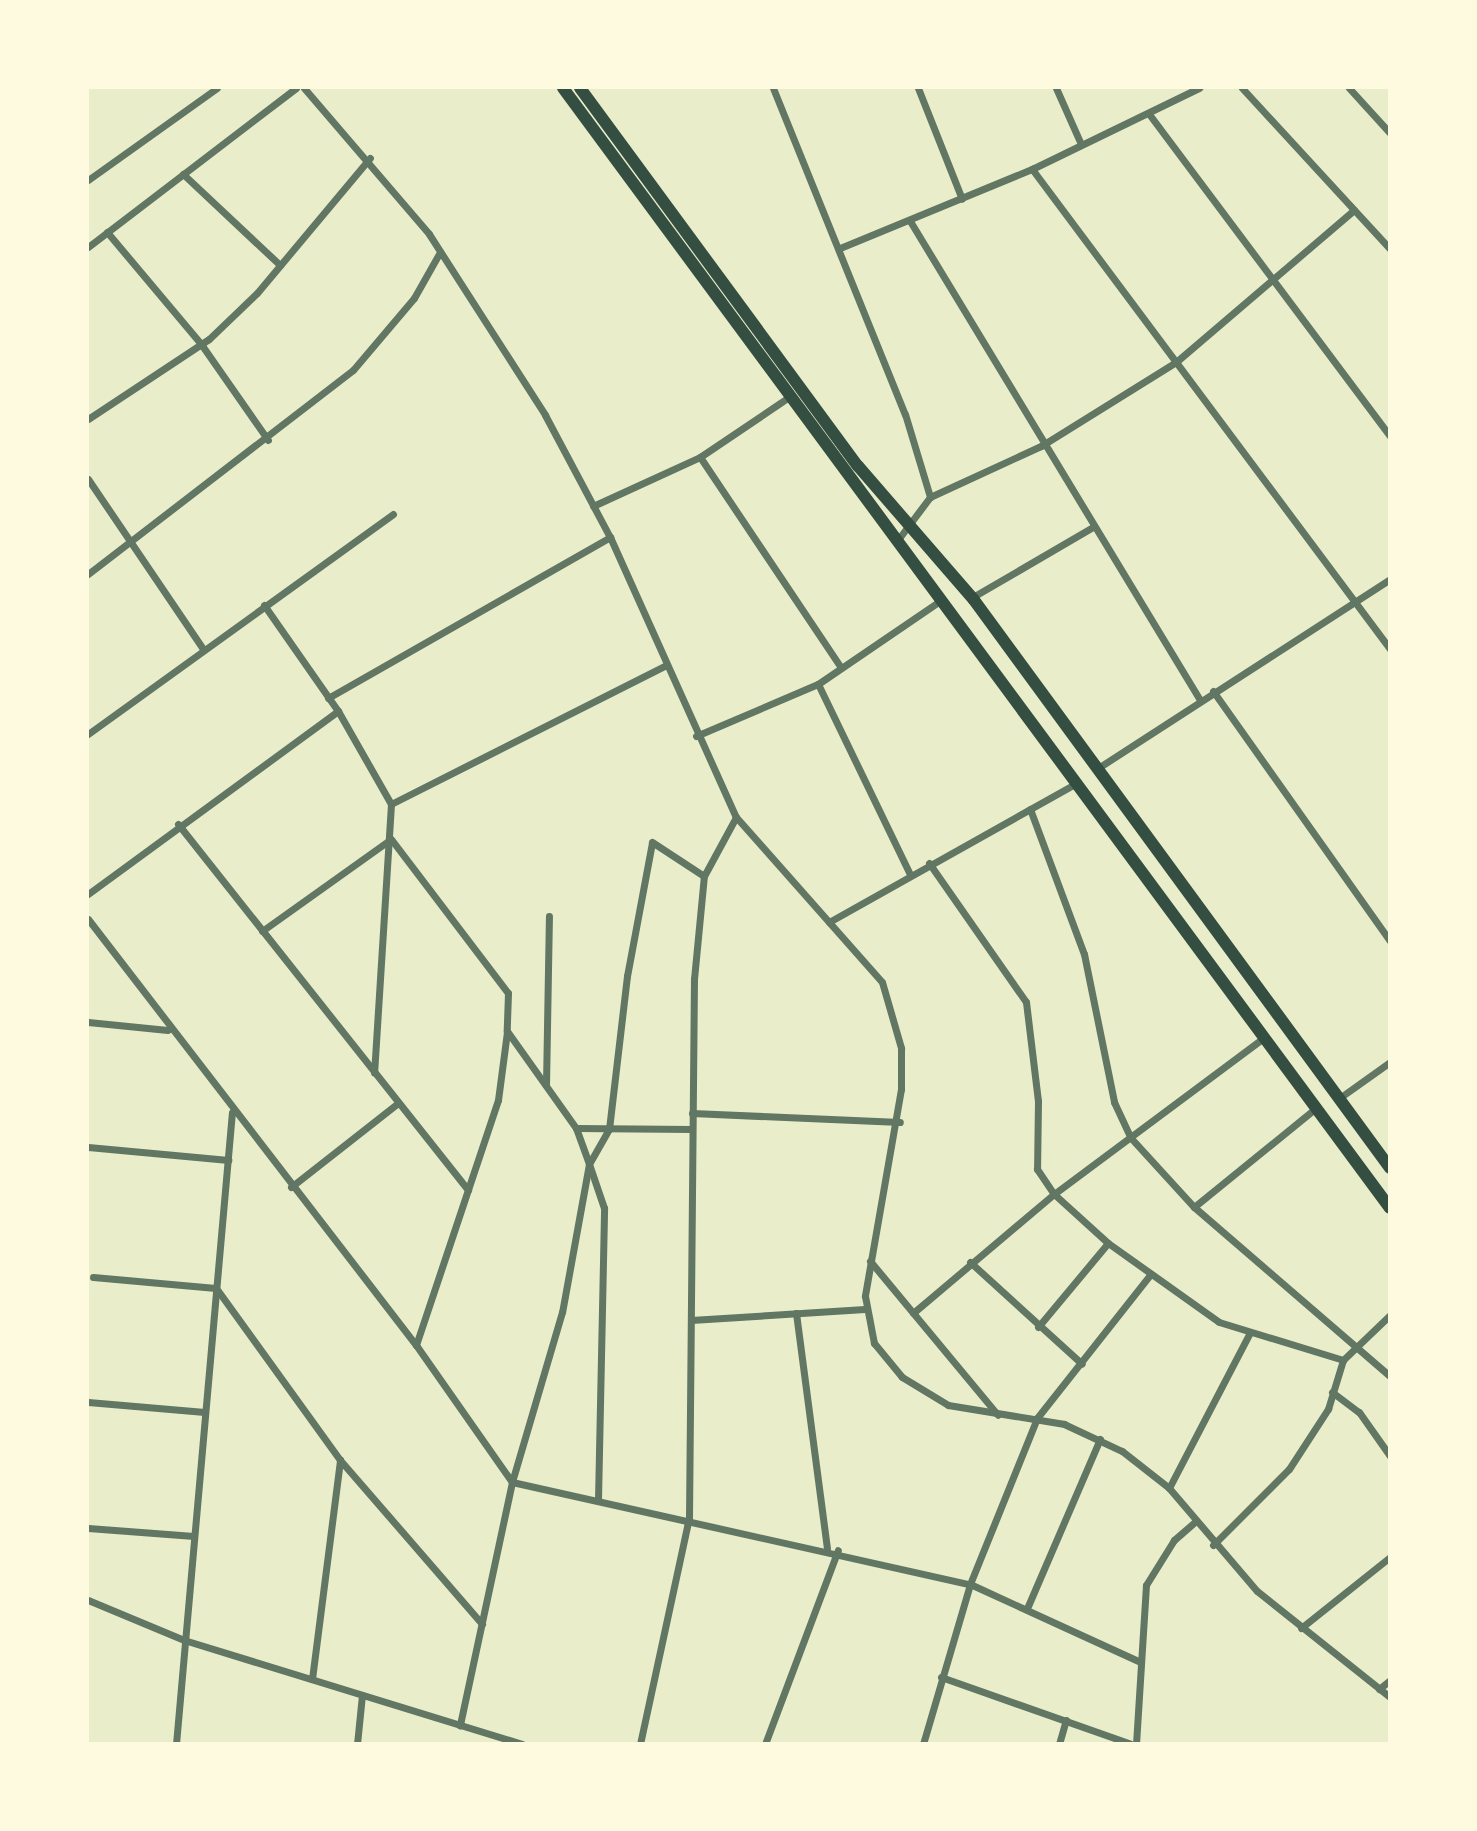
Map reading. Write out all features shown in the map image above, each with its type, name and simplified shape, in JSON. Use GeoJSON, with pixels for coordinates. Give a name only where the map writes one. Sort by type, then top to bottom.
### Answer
{"type":"FeatureCollection","features":[{"type":"Feature","properties":{"kind":"highway"},"geometry":{"type":"LineString","coordinates":[[563,88],[1075,784],[1268,1035],[1390,1208]]}},
{"type":"Feature","properties":{"kind":"highway"},"geometry":{"type":"LineString","coordinates":[[580,88],[858,466],[971,598],[1390,1168]]}},
{"type":"Feature","properties":{"kind":"street"},"geometry":{"type":"LineString","coordinates":[[88,180],[217,88]]}},
{"type":"Feature","properties":{"kind":"street"},"geometry":{"type":"LineString","coordinates":[[88,247],[296,88]]}},
{"type":"Feature","properties":{"kind":"street"},"geometry":{"type":"LineString","coordinates":[[304,88],[370,158],[440,252],[545,415],[610,537],[664,666],[736,817],[882,982],[894,1013],[901,1048],[900,1122],[870,1261],[865,1309],[874,1343],[902,1377],[948,1405],[998,1415],[1037,1418],[1100,1439],[1169,1488],[1213,1545],[1301,1628],[1390,1697]]}},
{"type":"Feature","properties":{"kind":"street"},"geometry":{"type":"LineString","coordinates":[[773,88],[840,248],[930,497]]}},
{"type":"Feature","properties":{"kind":"street"},"geometry":{"type":"LineString","coordinates":[[918,88],[962,199]]}},
{"type":"Feature","properties":{"kind":"street"},"geometry":{"type":"LineString","coordinates":[[1056,88],[1080,142]]}},
{"type":"Feature","properties":{"kind":"street"},"geometry":{"type":"LineString","coordinates":[[840,248],[1032,169],[1080,142],[1149,114],[1199,88]]}},
{"type":"Feature","properties":{"kind":"street"},"geometry":{"type":"LineString","coordinates":[[1242,88],[1390,249]]}},
{"type":"Feature","properties":{"kind":"street"},"geometry":{"type":"LineString","coordinates":[[1349,88],[1390,133]]}},
{"type":"Feature","properties":{"kind":"street"},"geometry":{"type":"LineString","coordinates":[[1149,114],[1390,436]]}},
{"type":"Feature","properties":{"kind":"street"},"geometry":{"type":"LineString","coordinates":[[88,419],[201,344],[280,265],[370,158]]}},
{"type":"Feature","properties":{"kind":"street"},"geometry":{"type":"LineString","coordinates":[[1032,169],[1357,600],[1390,649]]}},
{"type":"Feature","properties":{"kind":"street"},"geometry":{"type":"LineString","coordinates":[[183,174],[280,265]]}},
{"type":"Feature","properties":{"kind":"street"},"geometry":{"type":"LineString","coordinates":[[896,541],[911,527],[930,497],[1041,446],[1176,362],[1354,210]]}},
{"type":"Feature","properties":{"kind":"street"},"geometry":{"type":"LineString","coordinates":[[910,221],[1041,446],[1200,700]]}},
{"type":"Feature","properties":{"kind":"street"},"geometry":{"type":"LineString","coordinates":[[107,232],[201,344],[268,440]]}},
{"type":"Feature","properties":{"kind":"street"},"geometry":{"type":"LineString","coordinates":[[88,574],[268,440],[353,370],[414,298],[440,252]]}},
{"type":"Feature","properties":{"kind":"street"},"geometry":{"type":"LineString","coordinates":[[593,506],[700,457],[789,397]]}},
{"type":"Feature","properties":{"kind":"street"},"geometry":{"type":"LineString","coordinates":[[700,457],[840,666]]}},
{"type":"Feature","properties":{"kind":"street"},"geometry":{"type":"LineString","coordinates":[[88,479],[202,649]]}},
{"type":"Feature","properties":{"kind":"street"},"geometry":{"type":"LineString","coordinates":[[88,734],[393,513]]}},
{"type":"Feature","properties":{"kind":"street"},"geometry":{"type":"LineString","coordinates":[[971,598],[1093,527]]}},
{"type":"Feature","properties":{"kind":"street"},"geometry":{"type":"LineString","coordinates":[[328,698],[610,537]]}},
{"type":"Feature","properties":{"kind":"street"},"geometry":{"type":"LineString","coordinates":[[1098,768],[1213,691],[1390,579]]}},
{"type":"Feature","properties":{"kind":"street"},"geometry":{"type":"LineString","coordinates":[[696,736],[818,684],[840,666],[941,600]]}},
{"type":"Feature","properties":{"kind":"street"},"geometry":{"type":"LineString","coordinates":[[264,605],[338,712],[391,804],[391,839],[374,1072]]}},
{"type":"Feature","properties":{"kind":"street"},"geometry":{"type":"LineString","coordinates":[[391,804],[664,666]]}},
{"type":"Feature","properties":{"kind":"street"},"geometry":{"type":"LineString","coordinates":[[818,684],[910,874]]}},
{"type":"Feature","properties":{"kind":"street"},"geometry":{"type":"LineString","coordinates":[[1213,691],[1390,941]]}},
{"type":"Feature","properties":{"kind":"street"},"geometry":{"type":"LineString","coordinates":[[88,894],[178,824],[338,712]]}},
{"type":"Feature","properties":{"kind":"street"},"geometry":{"type":"LineString","coordinates":[[829,922],[929,863],[1075,784]]}},
{"type":"Feature","properties":{"kind":"street"},"geometry":{"type":"LineString","coordinates":[[1030,808],[1084,954],[1114,1102],[1130,1138],[1194,1207],[1390,1376]]}},
{"type":"Feature","properties":{"kind":"street"},"geometry":{"type":"LineString","coordinates":[[640,1744],[689,1518],[694,979],[704,876],[736,817]]}},
{"type":"Feature","properties":{"kind":"street"},"geometry":{"type":"LineString","coordinates":[[178,824],[468,1190]]}},
{"type":"Feature","properties":{"kind":"street"},"geometry":{"type":"LineString","coordinates":[[262,931],[391,839]]}},
{"type":"Feature","properties":{"kind":"street"},"geometry":{"type":"LineString","coordinates":[[391,839],[508,993],[507,1031],[498,1100],[416,1345]]}},
{"type":"Feature","properties":{"kind":"street"},"geometry":{"type":"LineString","coordinates":[[460,1725],[512,1482],[562,1312],[589,1164],[609,1129],[627,976],[652,842],[704,876]]}},
{"type":"Feature","properties":{"kind":"street"},"geometry":{"type":"LineString","coordinates":[[929,863],[1026,1002],[1038,1101],[1037,1168],[1054,1194],[1108,1243],[1182,1301],[1249,1334],[1343,1360]]}},
{"type":"Feature","properties":{"kind":"street"},"geometry":{"type":"LineString","coordinates":[[546,1086],[549,916]]}},
{"type":"Feature","properties":{"kind":"street"},"geometry":{"type":"LineString","coordinates":[[88,919],[167,1030],[416,1345],[512,1482],[838,1550],[970,1584],[1028,1606],[1138,1661]]}},
{"type":"Feature","properties":{"kind":"street"},"geometry":{"type":"LineString","coordinates":[[88,1022],[167,1030]]}},
{"type":"Feature","properties":{"kind":"street"},"geometry":{"type":"LineString","coordinates":[[507,1031],[576,1128],[604,1208],[598,1500]]}},
{"type":"Feature","properties":{"kind":"street"},"geometry":{"type":"LineString","coordinates":[[913,1313],[970,1262],[1054,1194],[1268,1035]]}},
{"type":"Feature","properties":{"kind":"street"},"geometry":{"type":"LineString","coordinates":[[1337,1099],[1390,1062]]}},
{"type":"Feature","properties":{"kind":"street"},"geometry":{"type":"LineString","coordinates":[[291,1186],[398,1103]]}},
{"type":"Feature","properties":{"kind":"street"},"geometry":{"type":"LineString","coordinates":[[1194,1207],[1317,1106]]}},
{"type":"Feature","properties":{"kind":"street"},"geometry":{"type":"LineString","coordinates":[[176,1744],[232,1112]]}},
{"type":"Feature","properties":{"kind":"street"},"geometry":{"type":"LineString","coordinates":[[692,1113],[900,1122]]}},
{"type":"Feature","properties":{"kind":"street"},"geometry":{"type":"LineString","coordinates":[[576,1128],[692,1129]]}},
{"type":"Feature","properties":{"kind":"street"},"geometry":{"type":"LineString","coordinates":[[88,1147],[228,1160]]}},
{"type":"Feature","properties":{"kind":"street"},"geometry":{"type":"LineString","coordinates":[[1038,1327],[1108,1243]]}},
{"type":"Feature","properties":{"kind":"street"},"geometry":{"type":"LineString","coordinates":[[870,1261],[998,1415]]}},
{"type":"Feature","properties":{"kind":"street"},"geometry":{"type":"LineString","coordinates":[[970,1262],[1038,1327],[1082,1364]]}},
{"type":"Feature","properties":{"kind":"street"},"geometry":{"type":"LineString","coordinates":[[923,1744],[970,1584],[1037,1418],[1150,1275]]}},
{"type":"Feature","properties":{"kind":"street"},"geometry":{"type":"LineString","coordinates":[[93,1277],[216,1288],[340,1460],[482,1624]]}},
{"type":"Feature","properties":{"kind":"street"},"geometry":{"type":"LineString","coordinates":[[691,1320],[865,1309]]}},
{"type":"Feature","properties":{"kind":"street"},"geometry":{"type":"LineString","coordinates":[[796,1313],[827,1548]]}},
{"type":"Feature","properties":{"kind":"street"},"geometry":{"type":"LineString","coordinates":[[1213,1545],[1289,1469],[1312,1439],[1343,1360],[1390,1315]]}},
{"type":"Feature","properties":{"kind":"street"},"geometry":{"type":"LineString","coordinates":[[1169,1488],[1249,1334]]}},
{"type":"Feature","properties":{"kind":"street"},"geometry":{"type":"LineString","coordinates":[[1332,1392],[1359,1412],[1390,1456]]}},
{"type":"Feature","properties":{"kind":"street"},"geometry":{"type":"LineString","coordinates":[[88,1402],[205,1412]]}},
{"type":"Feature","properties":{"kind":"street"},"geometry":{"type":"LineString","coordinates":[[1028,1606],[1100,1439]]}},
{"type":"Feature","properties":{"kind":"street"},"geometry":{"type":"LineString","coordinates":[[312,1679],[340,1460]]}},
{"type":"Feature","properties":{"kind":"street"},"geometry":{"type":"LineString","coordinates":[[941,1677],[1133,1744],[1146,1585],[1174,1540],[1195,1522]]}},
{"type":"Feature","properties":{"kind":"street"},"geometry":{"type":"LineString","coordinates":[[88,1528],[194,1536]]}},
{"type":"Feature","properties":{"kind":"street"},"geometry":{"type":"LineString","coordinates":[[765,1744],[838,1550]]}},
{"type":"Feature","properties":{"kind":"street"},"geometry":{"type":"LineString","coordinates":[[1301,1628],[1390,1558]]}},
{"type":"Feature","properties":{"kind":"street"},"geometry":{"type":"LineString","coordinates":[[88,1600],[184,1640],[522,1744]]}},
{"type":"Feature","properties":{"kind":"street"},"geometry":{"type":"LineString","coordinates":[[1379,1689],[1390,1680]]}},
{"type":"Feature","properties":{"kind":"street"},"geometry":{"type":"LineString","coordinates":[[357,1744],[362,1695]]}},
{"type":"Feature","properties":{"kind":"street"},"geometry":{"type":"LineString","coordinates":[[1059,1744],[1066,1720]]}}]}
